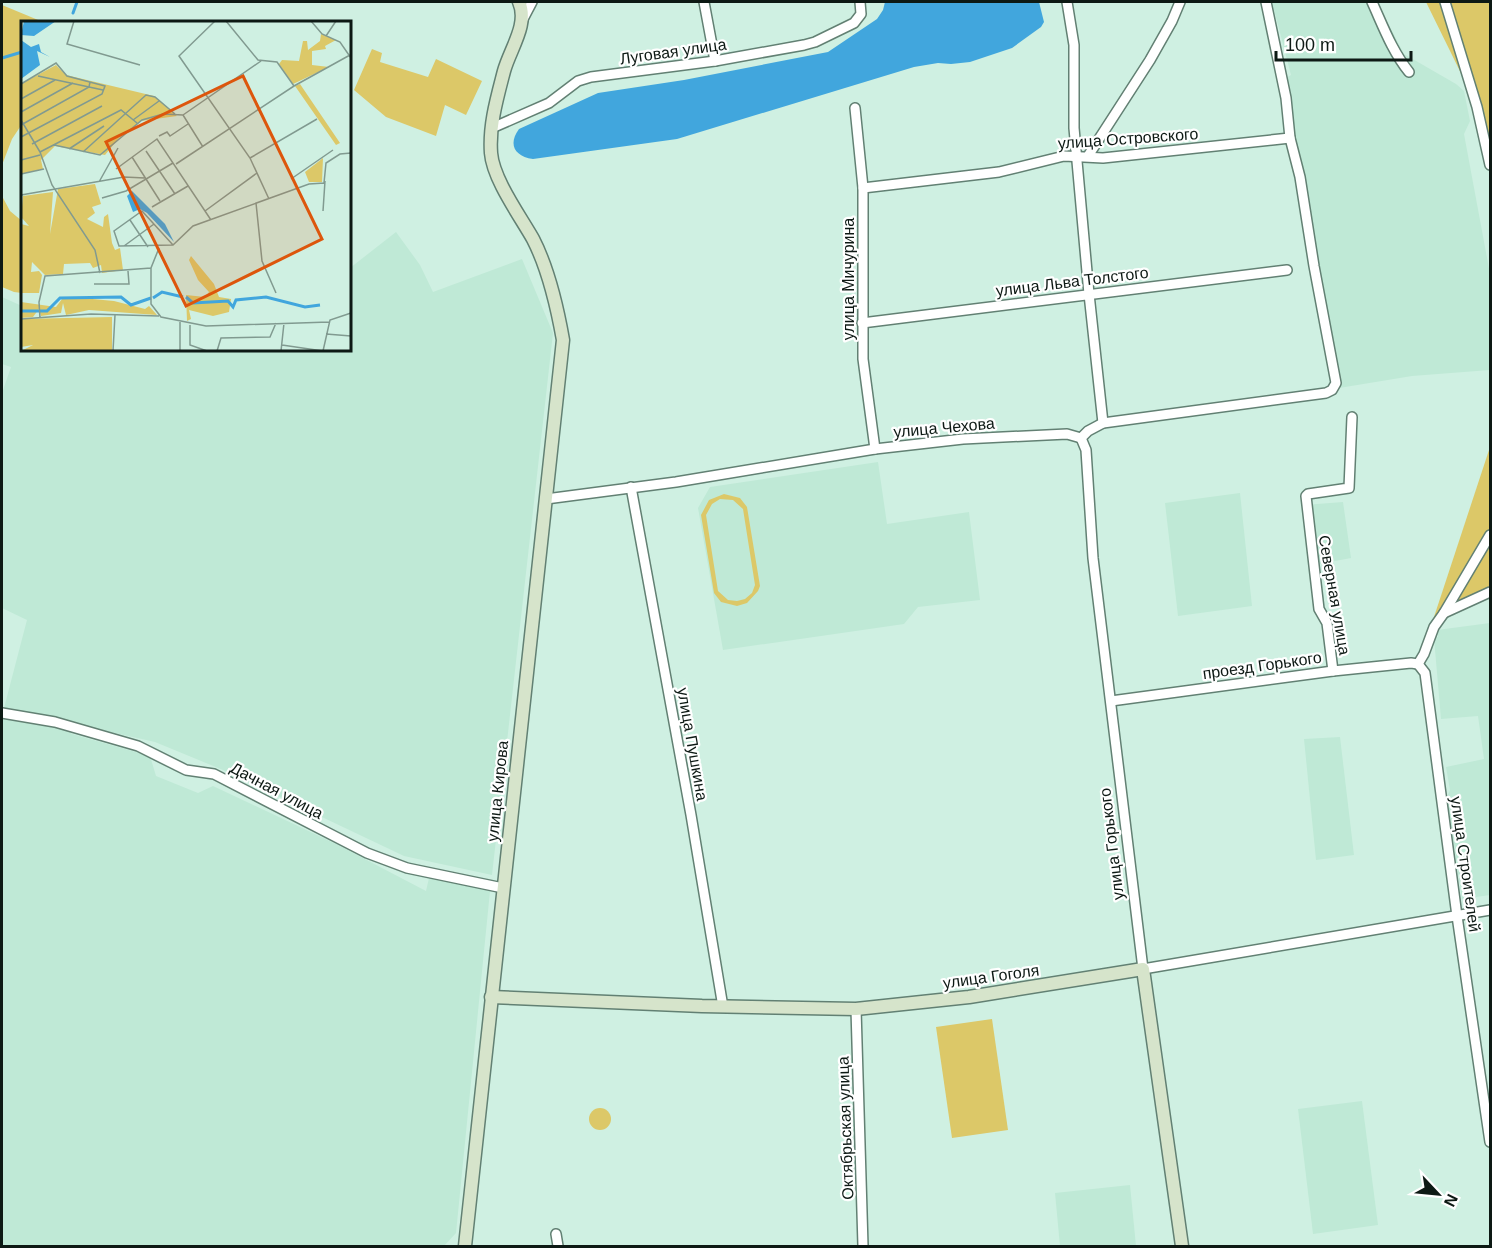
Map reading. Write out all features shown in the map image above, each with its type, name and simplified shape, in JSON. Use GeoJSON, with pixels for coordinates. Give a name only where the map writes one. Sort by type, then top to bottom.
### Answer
{"type":"FeatureCollection","features":[{"type":"Feature","properties":{"kind":"street"},"geometry":{"type":"LineString","coordinates":[[519,2],[522,21]]}},
{"type":"Feature","properties":{"kind":"street"},"geometry":{"type":"LineString","coordinates":[[522,21],[532,2]]}},
{"type":"Feature","properties":{"kind":"street"},"geometry":{"type":"LineString","coordinates":[[704,2],[715,61]]}},
{"type":"Feature","properties":{"kind":"street","name":"Луговая улица"},"geometry":{"type":"LineString","coordinates":[[492,128],[549,103],[578,81],[591,77],[715,61],[815,42],[854,23],[861,14],[860,2]]}},
{"type":"Feature","properties":{"kind":"street"},"geometry":{"type":"LineString","coordinates":[[1067,2],[1074,45],[1074,128],[1103,423]]}},
{"type":"Feature","properties":{"kind":"street"},"geometry":{"type":"LineString","coordinates":[[1088,156],[1150,60],[1180,2]]}},
{"type":"Feature","properties":{"kind":"street"},"geometry":{"type":"LineString","coordinates":[[1081,438],[1088,431],[1103,423],[1326,393],[1336,384],[1300,177],[1290,138],[1286,98],[1266,2]]}},
{"type":"Feature","properties":{"kind":"street"},"geometry":{"type":"LineString","coordinates":[[1372,2],[1391,45],[1400,62],[1409,72]]}},
{"type":"Feature","properties":{"kind":"street"},"geometry":{"type":"LineString","coordinates":[[1445,2],[1477,106],[1491,165]]}},
{"type":"Feature","properties":{"kind":"street","name":"улица Кирова"},"geometry":{"type":"LineString","coordinates":[[465,1246],[563,340],[556,302],[534,241],[507,194],[491,155],[492,128],[505,69],[522,21]]}},
{"type":"Feature","properties":{"kind":"street","name":"улица Мичурина"},"geometry":{"type":"LineString","coordinates":[[855,108],[863,188],[863,359],[875,449]]}},
{"type":"Feature","properties":{"kind":"street","name":"улица Островского"},"geometry":{"type":"LineString","coordinates":[[863,188],[999,172],[1018,169],[1045,160],[1078,156],[1103,158],[1290,138]]}},
{"type":"Feature","properties":{"kind":"street","name":"улица Льва Толстого"},"geometry":{"type":"LineString","coordinates":[[862,323],[1287,270]]}},
{"type":"Feature","properties":{"kind":"street","name":"Северная улица"},"geometry":{"type":"LineString","coordinates":[[1333,671],[1327,623],[1319,609],[1306,496],[1349,488],[1352,417]]}},
{"type":"Feature","properties":{"kind":"street","name":"улица Чехова"},"geometry":{"type":"LineString","coordinates":[[546,499],[631,488],[875,449],[963,439],[1067,434],[1081,438]]}},
{"type":"Feature","properties":{"kind":"street","name":"улица Горького"},"geometry":{"type":"LineString","coordinates":[[1081,438],[1086,450],[1093,558],[1143,969],[1182,1246]]}},
{"type":"Feature","properties":{"kind":"street","name":"улица Пушкина"},"geometry":{"type":"LineString","coordinates":[[631,488],[689,804],[723,1006]]}},
{"type":"Feature","properties":{"kind":"street"},"geometry":{"type":"LineString","coordinates":[[1418,664],[1425,654],[1434,627],[1491,535]]}},
{"type":"Feature","properties":{"kind":"street"},"geometry":{"type":"LineString","coordinates":[[1444,612],[1491,592]]}},
{"type":"Feature","properties":{"kind":"street","name":"проезд Горького"},"geometry":{"type":"LineString","coordinates":[[1111,701],[1333,671],[1418,664]]}},
{"type":"Feature","properties":{"kind":"street","name":"улица Строителей"},"geometry":{"type":"LineString","coordinates":[[1418,664],[1425,673],[1457,916],[1491,1142]]}},
{"type":"Feature","properties":{"kind":"street","name":"Дачная улица"},"geometry":{"type":"LineString","coordinates":[[2,713],[55,722],[138,746],[186,770],[214,774],[367,853],[408,868],[503,888]]}},
{"type":"Feature","properties":{"kind":"street","name":"улица Гоголя"},"geometry":{"type":"LineString","coordinates":[[491,997],[856,1009],[969,997],[1491,910]]}},
{"type":"Feature","properties":{"kind":"street","name":"Октябрьская улица"},"geometry":{"type":"LineString","coordinates":[[856,1009],[863,1246]]}},
{"type":"Feature","properties":{"kind":"street"},"geometry":{"type":"LineString","coordinates":[[556,1234],[558,1246]]}},
{"type":"Feature","properties":{"kind":"shaded area"},"geometry":{"type":"Polygon","coordinates":[[[1272,2],[1377,2],[1404,54],[1464,91],[1470,121],[1464,134],[1490,274],[1490,370],[1412,376],[1339,388],[1294,139],[1286,78],[1291,75],[1272,2]]]}},
{"type":"Feature","properties":{"kind":"shaded area"},"geometry":{"type":"Polygon","coordinates":[[[1426,2],[1490,2],[1490,162],[1480,112],[1426,2]]]}},
{"type":"Feature","properties":{"kind":"shaded area"},"geometry":{"type":"Polygon","coordinates":[[[2,5],[41,21],[21,21],[21,126],[12,139],[2,165],[2,5]]]}},
{"type":"Feature","properties":{"kind":"shaded area"},"geometry":{"type":"Polygon","coordinates":[[[372,49],[382,53],[380,62],[428,77],[436,59],[482,81],[466,115],[445,105],[436,136],[386,117],[354,90],[372,49]]]}},
{"type":"Feature","properties":{"kind":"shaded area"},"geometry":{"type":"Polygon","coordinates":[[[2,196],[10,211],[21,220],[21,293],[2,287],[2,196]]]}},
{"type":"Feature","properties":{"kind":"shaded area"},"geometry":{"type":"Polygon","coordinates":[[[396,232],[420,265],[433,292],[522,259],[553,333],[492,875],[404,856],[223,770],[155,742],[4,708],[27,620],[2,608],[2,393],[11,367],[2,364],[2,297],[21,306],[21,351],[351,351],[351,267],[396,232]]]}},
{"type":"Feature","properties":{"kind":"shaded area"},"geometry":{"type":"Polygon","coordinates":[[[1490,447],[1490,594],[1433,620],[1490,447]]]}},
{"type":"Feature","properties":{"kind":"shaded area"},"geometry":{"type":"Polygon","coordinates":[[[878,462],[887,524],[969,512],[980,600],[918,607],[904,624],[723,650],[698,508],[710,487],[878,462]]]}},
{"type":"Feature","properties":{"kind":"shaded area"},"geometry":{"type":"Polygon","coordinates":[[[1240,493],[1252,606],[1178,616],[1165,503],[1240,493]]]}},
{"type":"Feature","properties":{"kind":"shaded area"},"geometry":{"type":"Polygon","coordinates":[[[724,494],[740,498],[747,507],[760,586],[747,603],[737,606],[721,602],[714,593],[701,515],[709,500],[724,494]],[[720,499],[712,504],[706,515],[718,591],[728,600],[737,601],[745,599],[752,593],[755,585],[743,509],[733,500],[720,499]]]}},
{"type":"Feature","properties":{"kind":"shaded area"},"geometry":{"type":"Polygon","coordinates":[[[1343,502],[1351,558],[1309,566],[1304,505],[1343,502]]]}},
{"type":"Feature","properties":{"kind":"shaded area"},"geometry":{"type":"Polygon","coordinates":[[[1490,623],[1490,895],[1462,899],[1447,797],[1450,790],[1446,767],[1484,759],[1478,716],[1441,719],[1434,638],[1438,637],[1437,630],[1490,623]]]}},
{"type":"Feature","properties":{"kind":"shaded area"},"geometry":{"type":"Polygon","coordinates":[[[2,719],[68,730],[72,734],[150,756],[156,776],[198,793],[213,786],[336,844],[426,891],[429,878],[490,891],[456,1233],[444,1246],[2,1246],[2,719]]]}},
{"type":"Feature","properties":{"kind":"shaded area"},"geometry":{"type":"Polygon","coordinates":[[[1340,737],[1354,855],[1316,860],[1304,739],[1340,737]]]}},
{"type":"Feature","properties":{"kind":"shaded area"},"geometry":{"type":"Polygon","coordinates":[[[992,1019],[1008,1130],[952,1138],[936,1027],[992,1019]]]}},
{"type":"Feature","properties":{"kind":"shaded area"},"geometry":{"type":"Polygon","coordinates":[[[1362,1101],[1378,1225],[1313,1234],[1298,1109],[1362,1101]]]}},
{"type":"Feature","properties":{"kind":"shaded area"},"geometry":{"type":"Polygon","coordinates":[[[596,1108],[604,1108],[611,1115],[611,1123],[604,1130],[596,1130],[589,1123],[589,1115],[596,1108]]]}},
{"type":"Feature","properties":{"kind":"shaded area"},"geometry":{"type":"Polygon","coordinates":[[[1130,1185],[1136,1246],[1060,1246],[1055,1193],[1130,1185]]]}},
{"type":"Feature","properties":{"kind":"water"},"geometry":{"type":"Polygon","coordinates":[[[885,2],[1039,2],[1044,22],[1041,27],[1012,48],[970,62],[938,63],[914,67],[677,139],[533,159],[521,155],[515,148],[514,140],[519,129],[598,93],[684,80],[828,52],[877,19],[885,2]]]}},
{"type":"Feature","properties":{"kind":"waterway"},"geometry":{"type":"LineString","coordinates":[[73,13],[77,2]]}},
{"type":"Feature","properties":{"kind":"waterway"},"geometry":{"type":"LineString","coordinates":[[2,58],[21,52]]}}]}
